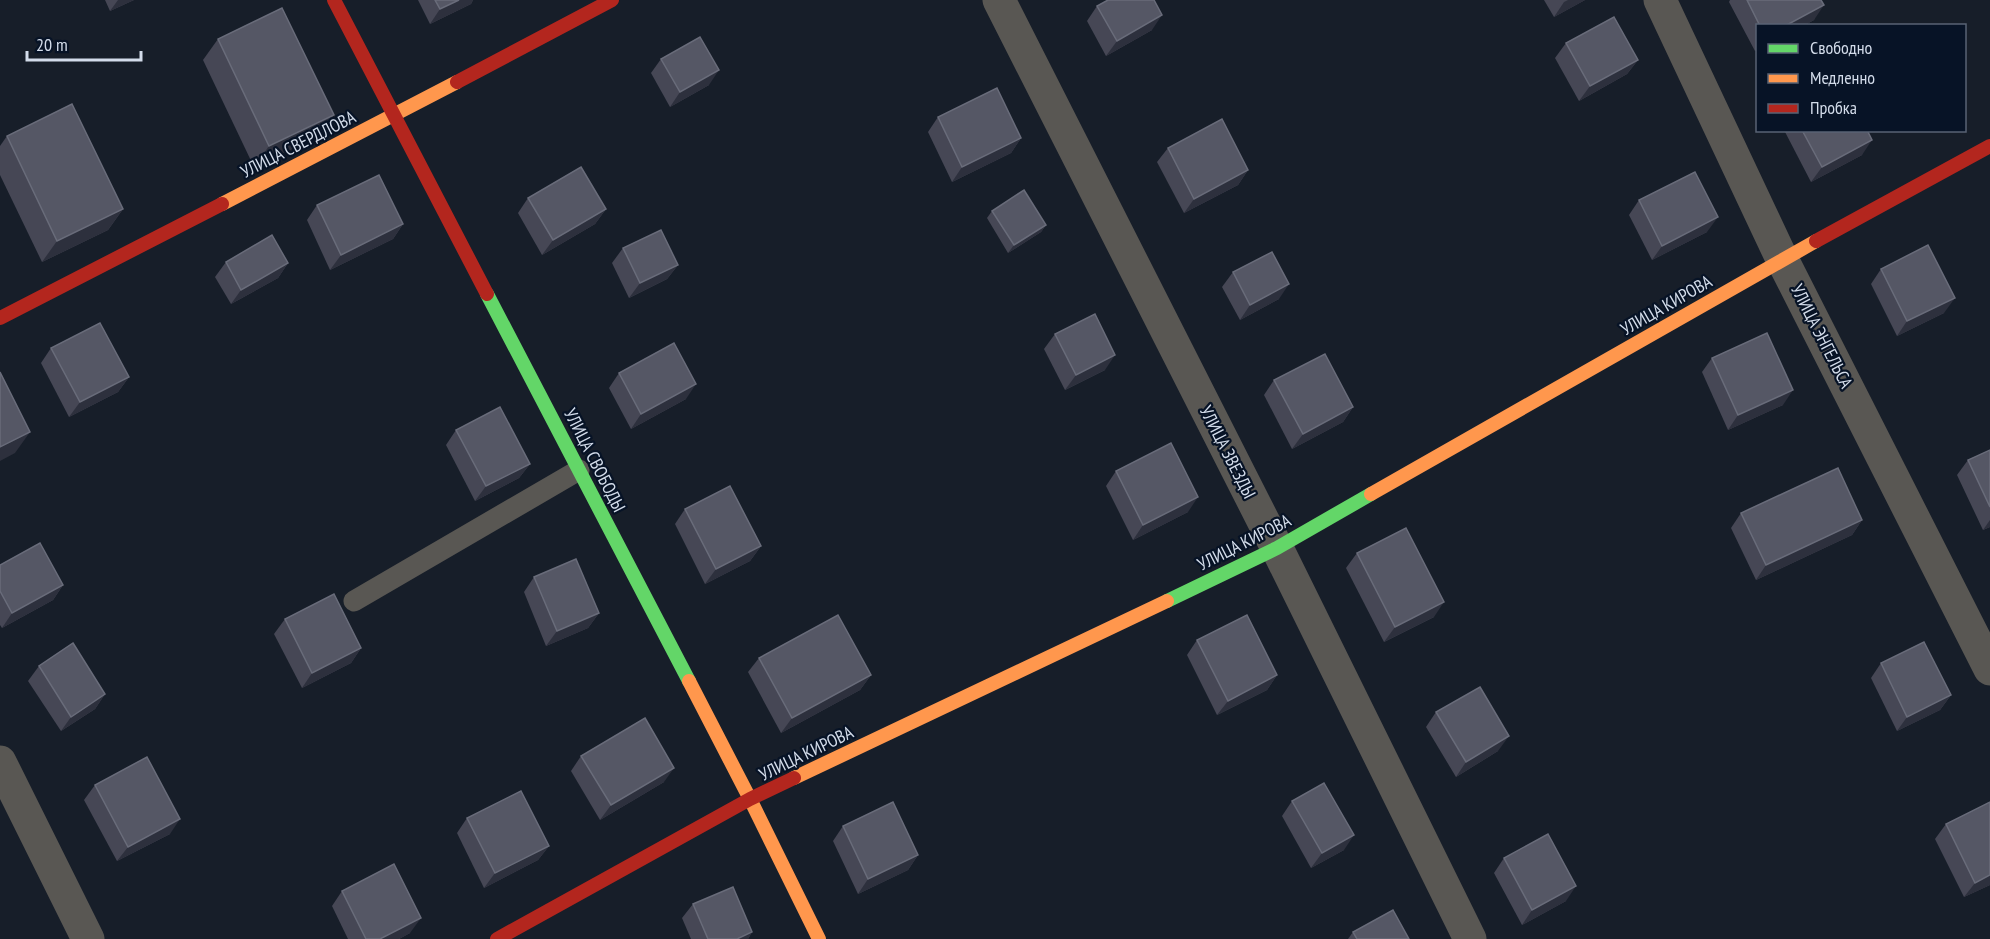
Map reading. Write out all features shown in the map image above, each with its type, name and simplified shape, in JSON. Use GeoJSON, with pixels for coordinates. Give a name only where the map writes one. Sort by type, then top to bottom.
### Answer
{"type":"FeatureCollection","features":[{"type":"Feature","properties":{"kind":"street","name":"УЛИЦА СВОБОДЫ"},"geometry":{"type":"LineString","coordinates":[[334,0],[750,799],[819,939]]}},
{"type":"Feature","properties":{"kind":"street","name":"УЛИЦА СВЕРДЛОВА"},"geometry":{"type":"LineString","coordinates":[[0,318],[395,115],[612,0]]}},
{"type":"Feature","properties":{"kind":"street","name":"УЛИЦА ЗВЕЗДЫ"},"geometry":{"type":"LineString","coordinates":[[999,0],[1277,548],[1470,939]]}},
{"type":"Feature","properties":{"kind":"street","name":"УЛИЦА ЭНГЕЛЬСА"},"geometry":{"type":"LineString","coordinates":[[1660,0],[1782,259],[1990,669]]}},
{"type":"Feature","properties":{"kind":"street","name":"УЛИЦА КИРОВА"},"geometry":{"type":"LineString","coordinates":[[497,939],[750,799],[1277,548],[1782,259],[1990,147]]}},
{"type":"Feature","properties":{"kind":"street"},"geometry":{"type":"LineString","coordinates":[[0,762],[88,939]]}},
{"type":"Feature","properties":{"kind":"lane"},"geometry":{"type":"LineString","coordinates":[[354,601],[579,470]]}},
{"type":"Feature","properties":{"kind":"building"},"geometry":{"type":"Polygon","coordinates":[[[435,0],[459,0],[440,9],[435,0]]]}},
{"type":"Feature","properties":{"kind":"building"},"geometry":{"type":"Polygon","coordinates":[[[1108,0],[1154,0],[1162,15],[1117,41],[1097,6],[1108,0]]]}},
{"type":"Feature","properties":{"kind":"building"},"geometry":{"type":"Polygon","coordinates":[[[1747,0],[1821,0],[1824,5],[1789,24],[1759,24],[1747,0]]]}},
{"type":"Feature","properties":{"kind":"building"},"geometry":{"type":"Polygon","coordinates":[[[282,8],[334,115],[269,146],[218,39],[282,8]]]}},
{"type":"Feature","properties":{"kind":"building"},"geometry":{"type":"Polygon","coordinates":[[[1614,17],[1638,60],[1590,86],[1566,43],[1614,17]]]}},
{"type":"Feature","properties":{"kind":"building"},"geometry":{"type":"Polygon","coordinates":[[[700,37],[719,70],[680,92],[661,59],[700,37]]]}},
{"type":"Feature","properties":{"kind":"building"},"geometry":{"type":"Polygon","coordinates":[[[997,88],[1021,138],[962,167],[938,117],[997,88]]]}},
{"type":"Feature","properties":{"kind":"building"},"geometry":{"type":"Polygon","coordinates":[[[72,104],[123,209],[57,241],[7,136],[72,104]]]}},
{"type":"Feature","properties":{"kind":"building"},"geometry":{"type":"Polygon","coordinates":[[[1222,119],[1248,170],[1194,199],[1168,148],[1222,119]]]}},
{"type":"Feature","properties":{"kind":"building"},"geometry":{"type":"Polygon","coordinates":[[[1803,132],[1868,132],[1872,140],[1822,167],[1803,132]]]}},
{"type":"Feature","properties":{"kind":"building"},"geometry":{"type":"Polygon","coordinates":[[[581,167],[606,209],[553,240],[528,198],[581,167]]]}},
{"type":"Feature","properties":{"kind":"building"},"geometry":{"type":"Polygon","coordinates":[[[1695,172],[1718,217],[1662,246],[1639,200],[1695,172]]]}},
{"type":"Feature","properties":{"kind":"building"},"geometry":{"type":"Polygon","coordinates":[[[379,175],[403,224],[341,255],[317,205],[379,175]]]}},
{"type":"Feature","properties":{"kind":"building"},"geometry":{"type":"Polygon","coordinates":[[[1024,190],[1046,225],[1014,245],[992,211],[1024,190]]]}},
{"type":"Feature","properties":{"kind":"building"},"geometry":{"type":"Polygon","coordinates":[[[661,230],[678,265],[640,283],[623,248],[661,230]]]}},
{"type":"Feature","properties":{"kind":"building"},"geometry":{"type":"Polygon","coordinates":[[[272,235],[288,263],[241,290],[226,262],[272,235]]]}},
{"type":"Feature","properties":{"kind":"building"},"geometry":{"type":"Polygon","coordinates":[[[1928,245],[1955,298],[1907,321],[1881,269],[1928,245]]]}},
{"type":"Feature","properties":{"kind":"building"},"geometry":{"type":"Polygon","coordinates":[[[1272,252],[1289,284],[1250,305],[1233,272],[1272,252]]]}},
{"type":"Feature","properties":{"kind":"building"},"geometry":{"type":"Polygon","coordinates":[[[1095,314],[1115,355],[1076,375],[1055,334],[1095,314]]]}},
{"type":"Feature","properties":{"kind":"building"},"geometry":{"type":"Polygon","coordinates":[[[100,323],[129,377],[80,402],[51,348],[100,323]]]}},
{"type":"Feature","properties":{"kind":"building"},"geometry":{"type":"Polygon","coordinates":[[[1767,333],[1793,390],[1738,415],[1712,358],[1767,333]]]}},
{"type":"Feature","properties":{"kind":"building"},"geometry":{"type":"Polygon","coordinates":[[[674,343],[696,384],[641,414],[619,373],[674,343]]]}},
{"type":"Feature","properties":{"kind":"building"},"geometry":{"type":"Polygon","coordinates":[[[1325,354],[1353,407],[1303,434],[1274,380],[1325,354]]]}},
{"type":"Feature","properties":{"kind":"building"},"geometry":{"type":"Polygon","coordinates":[[[0,372],[30,432],[0,447],[0,372]]]}},
{"type":"Feature","properties":{"kind":"building"},"geometry":{"type":"Polygon","coordinates":[[[500,407],[530,464],[486,486],[456,430],[500,407]]]}},
{"type":"Feature","properties":{"kind":"building"},"geometry":{"type":"Polygon","coordinates":[[[1171,443],[1198,497],[1143,525],[1116,471],[1171,443]]]}},
{"type":"Feature","properties":{"kind":"building"},"geometry":{"type":"Polygon","coordinates":[[[1990,450],[1990,507],[1968,460],[1990,450]]]}},
{"type":"Feature","properties":{"kind":"building"},"geometry":{"type":"Polygon","coordinates":[[[1838,468],[1862,520],[1766,565],[1741,513],[1838,468]]]}},
{"type":"Feature","properties":{"kind":"building"},"geometry":{"type":"Polygon","coordinates":[[[730,486],[761,546],[716,569],[685,509],[730,486]]]}},
{"type":"Feature","properties":{"kind":"building"},"geometry":{"type":"Polygon","coordinates":[[[1406,528],[1444,602],[1395,627],[1357,553],[1406,528]]]}},
{"type":"Feature","properties":{"kind":"building"},"geometry":{"type":"Polygon","coordinates":[[[40,543],[63,585],[12,613],[0,591],[0,565],[40,543]]]}},
{"type":"Feature","properties":{"kind":"building"},"geometry":{"type":"Polygon","coordinates":[[[576,559],[599,613],[557,631],[534,577],[576,559]]]}},
{"type":"Feature","properties":{"kind":"building"},"geometry":{"type":"Polygon","coordinates":[[[334,594],[361,648],[312,673],[285,619],[334,594]]]}},
{"type":"Feature","properties":{"kind":"building"},"geometry":{"type":"Polygon","coordinates":[[[838,615],[871,675],[792,718],[759,658],[838,615]]]}},
{"type":"Feature","properties":{"kind":"building"},"geometry":{"type":"Polygon","coordinates":[[[1247,615],[1277,675],[1228,701],[1197,640],[1247,615]]]}},
{"type":"Feature","properties":{"kind":"building"},"geometry":{"type":"Polygon","coordinates":[[[1924,642],[1951,695],[1907,717],[1881,663],[1924,642]]]}},
{"type":"Feature","properties":{"kind":"building"},"geometry":{"type":"Polygon","coordinates":[[[73,643],[105,694],[71,717],[39,666],[73,643]]]}},
{"type":"Feature","properties":{"kind":"building"},"geometry":{"type":"Polygon","coordinates":[[[1480,687],[1509,736],[1466,762],[1436,712],[1480,687]]]}},
{"type":"Feature","properties":{"kind":"building"},"geometry":{"type":"Polygon","coordinates":[[[645,718],[674,768],[611,805],[581,756],[645,718]]]}},
{"type":"Feature","properties":{"kind":"building"},"geometry":{"type":"Polygon","coordinates":[[[147,757],[180,819],[128,847],[95,785],[147,757]]]}},
{"type":"Feature","properties":{"kind":"building"},"geometry":{"type":"Polygon","coordinates":[[[1324,783],[1354,835],[1322,853],[1292,801],[1324,783]]]}},
{"type":"Feature","properties":{"kind":"building"},"geometry":{"type":"Polygon","coordinates":[[[521,791],[549,846],[495,873],[467,818],[521,791]]]}},
{"type":"Feature","properties":{"kind":"building"},"geometry":{"type":"Polygon","coordinates":[[[893,802],[918,855],[868,879],[843,826],[893,802]]]}},
{"type":"Feature","properties":{"kind":"building"},"geometry":{"type":"Polygon","coordinates":[[[1990,802],[1990,875],[1975,883],[1946,824],[1990,802]]]}},
{"type":"Feature","properties":{"kind":"building"},"geometry":{"type":"Polygon","coordinates":[[[1548,834],[1576,886],[1532,910],[1504,858],[1548,834]]]}},
{"type":"Feature","properties":{"kind":"building"},"geometry":{"type":"Polygon","coordinates":[[[394,864],[421,918],[380,939],[366,939],[342,891],[394,864]]]}},
{"type":"Feature","properties":{"kind":"building"},"geometry":{"type":"Polygon","coordinates":[[[733,887],[752,932],[737,939],[708,939],[693,904],[733,887]]]}},
{"type":"Feature","properties":{"kind":"building"},"geometry":{"type":"Polygon","coordinates":[[[1393,910],[1409,939],[1357,939],[1353,932],[1393,910]]]}},
{"type":"Feature","properties":{"kind":"traffic: fast"},"geometry":{"type":"LineString","coordinates":[[487,294],[689,681]]}},
{"type":"Feature","properties":{"kind":"traffic: fast"},"geometry":{"type":"LineString","coordinates":[[1167,601],[1277,548],[1371,494]]}},
{"type":"Feature","properties":{"kind":"traffic: slow"},"geometry":{"type":"LineString","coordinates":[[222,204],[457,82]]}},
{"type":"Feature","properties":{"kind":"traffic: slow"},"geometry":{"type":"LineString","coordinates":[[1371,494],[1816,241]]}},
{"type":"Feature","properties":{"kind":"traffic: slow"},"geometry":{"type":"LineString","coordinates":[[794,778],[1167,601]]}},
{"type":"Feature","properties":{"kind":"traffic: slow"},"geometry":{"type":"LineString","coordinates":[[689,681],[819,939]]}},
{"type":"Feature","properties":{"kind":"traffic: jam"},"geometry":{"type":"LineString","coordinates":[[334,0],[487,294]]}},
{"type":"Feature","properties":{"kind":"traffic: jam"},"geometry":{"type":"LineString","coordinates":[[457,82],[612,0]]}},
{"type":"Feature","properties":{"kind":"traffic: jam"},"geometry":{"type":"LineString","coordinates":[[1816,241],[1990,146]]}},
{"type":"Feature","properties":{"kind":"traffic: jam"},"geometry":{"type":"LineString","coordinates":[[0,318],[222,204]]}},
{"type":"Feature","properties":{"kind":"traffic: jam"},"geometry":{"type":"LineString","coordinates":[[497,939],[750,799],[794,778]]}}]}
